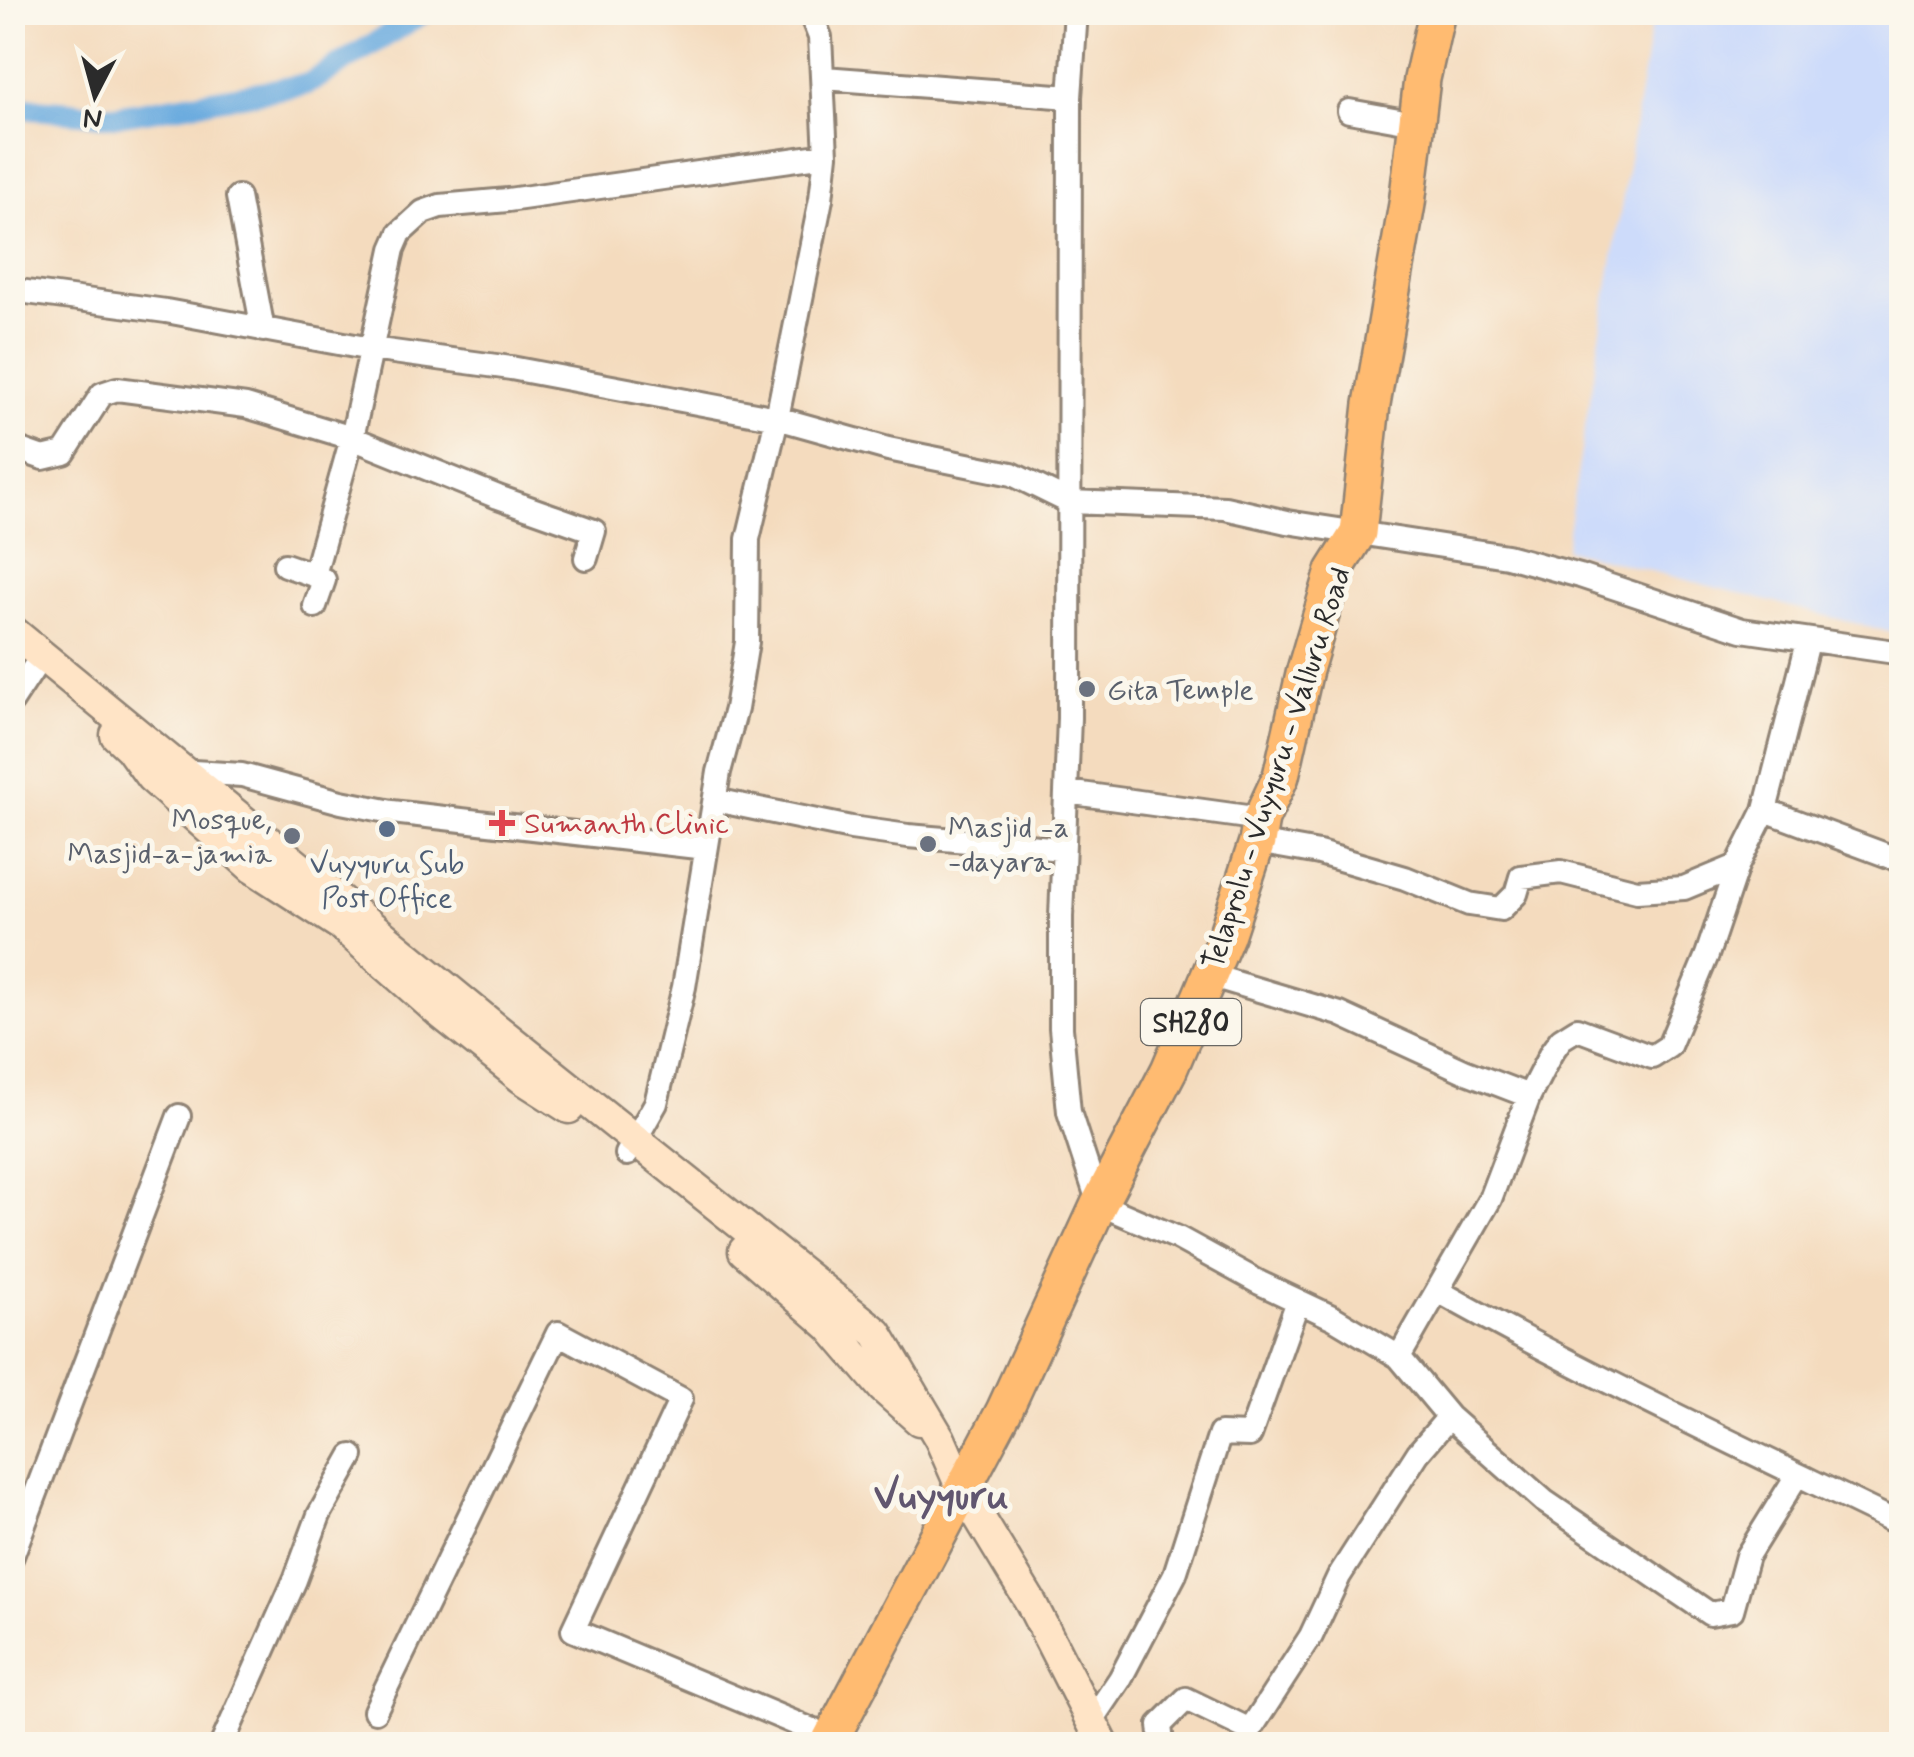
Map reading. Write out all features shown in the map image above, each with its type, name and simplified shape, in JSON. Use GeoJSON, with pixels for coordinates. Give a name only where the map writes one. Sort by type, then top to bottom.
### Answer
{"type":"FeatureCollection","features":[{"type":"Feature","properties":{"kind":"main road","name":"Telaprolu - Vuyyuru - Valluru Road"},"geometry":{"type":"LineString","coordinates":[[830,1741],[1004,1411],[1099,1204],[1169,1070],[1212,976],[1280,776],[1304,670],[1334,571],[1358,533],[1372,404],[1437,12]]}},
{"type":"Feature","properties":{"kind":"main road"},"geometry":{"type":"LineString","coordinates":[[12,632],[631,1147],[830,1326],[883,1388],[940,1439],[962,1490],[1030,1600],[1098,1732]]}},
{"type":"Feature","properties":{"kind":"main road"},"geometry":{"type":"LineString","coordinates":[[22,661],[84,707],[130,748],[151,776],[253,868],[342,925],[438,1011],[522,1078],[631,1147]]}},
{"type":"Feature","properties":{"kind":"street"},"geometry":{"type":"LineString","coordinates":[[631,1147],[656,1103],[684,988],[718,772],[736,709],[747,642],[748,539],[777,418],[821,198],[826,156],[824,78],[820,37],[810,12]]}},
{"type":"Feature","properties":{"kind":"street"},"geometry":{"type":"LineString","coordinates":[[1076,12],[1070,97],[1067,792],[1060,967],[1066,1085],[1074,1126],[1099,1204],[1178,1238],[1400,1357],[1449,1417],[1544,1501],[1710,1614],[1732,1610],[1747,1556],[1796,1476]]}},
{"type":"Feature","properties":{"kind":"street"},"geometry":{"type":"LineString","coordinates":[[824,78],[1070,97]]}},
{"type":"Feature","properties":{"kind":"street"},"geometry":{"type":"LineString","coordinates":[[1348,111],[1416,123]]}},
{"type":"Feature","properties":{"kind":"street"},"geometry":{"type":"LineString","coordinates":[[314,575],[352,438],[393,249],[400,232],[423,212],[440,206],[826,156]]}},
{"type":"Feature","properties":{"kind":"street"},"geometry":{"type":"LineString","coordinates":[[238,197],[263,330]]}},
{"type":"Feature","properties":{"kind":"street"},"geometry":{"type":"LineString","coordinates":[[12,290],[512,368],[777,418],[888,449],[1012,474],[1069,502],[1225,508],[1507,556],[1742,630],[1902,652]]}},
{"type":"Feature","properties":{"kind":"street"},"geometry":{"type":"LineString","coordinates":[[12,447],[43,458],[64,454],[102,394],[116,389],[246,406],[352,438],[594,532],[586,558]]}},
{"type":"Feature","properties":{"kind":"street"},"geometry":{"type":"LineString","coordinates":[[285,565],[324,580],[315,606]]}},
{"type":"Feature","properties":{"kind":"street"},"geometry":{"type":"LineString","coordinates":[[1400,1357],[1490,1199],[1529,1096],[1551,1053],[1570,1031],[1577,1029],[1642,1056],[1664,1052],[1706,955],[1736,866],[1765,810],[1808,642]]}},
{"type":"Feature","properties":{"kind":"street"},"geometry":{"type":"LineString","coordinates":[[12,701],[22,661]]}},
{"type":"Feature","properties":{"kind":"street"},"geometry":{"type":"LineString","coordinates":[[151,776],[182,770],[242,775],[392,812],[706,848]]}},
{"type":"Feature","properties":{"kind":"street"},"geometry":{"type":"LineString","coordinates":[[1067,792],[1259,831],[1404,878],[1469,904],[1501,909],[1516,894],[1521,876],[1561,872],[1637,891],[1684,888],[1736,866]]}},
{"type":"Feature","properties":{"kind":"street"},"geometry":{"type":"LineString","coordinates":[[715,800],[889,834],[1063,849]]}},
{"type":"Feature","properties":{"kind":"street"},"geometry":{"type":"LineString","coordinates":[[1765,810],[1902,861]]}},
{"type":"Feature","properties":{"kind":"street"},"geometry":{"type":"LineString","coordinates":[[1212,976],[1340,1014],[1529,1096]]}},
{"type":"Feature","properties":{"kind":"street"},"geometry":{"type":"LineString","coordinates":[[12,1556],[179,1116]]}},
{"type":"Feature","properties":{"kind":"street"},"geometry":{"type":"LineString","coordinates":[[1438,1290],[1526,1340],[1902,1525]]}},
{"type":"Feature","properties":{"kind":"street"},"geometry":{"type":"LineString","coordinates":[[1098,1732],[1120,1679],[1175,1574],[1220,1434],[1250,1435],[1298,1301]]}},
{"type":"Feature","properties":{"kind":"street"},"geometry":{"type":"LineString","coordinates":[[375,1710],[558,1333],[681,1399],[573,1630],[830,1741]]}},
{"type":"Feature","properties":{"kind":"street"},"geometry":{"type":"LineString","coordinates":[[1162,1744],[1160,1726],[1186,1699],[1250,1730],[1310,1636],[1340,1576],[1418,1454],[1449,1417]]}},
{"type":"Feature","properties":{"kind":"street"},"geometry":{"type":"LineString","coordinates":[[222,1744],[319,1515],[352,1456]]}},
{"type":"Feature","properties":{"kind":"shaded area"},"geometry":{"type":"Polygon","coordinates":[[[1653,13],[1901,13],[1901,635],[1565,549],[1653,13]]]}},
{"type":"Feature","properties":{"kind":"waterway"},"geometry":{"type":"LineString","coordinates":[[12,107],[116,116],[308,84],[425,12]]}},
{"type":"Feature","properties":{"kind":"place","name":"Gita Temple"},"geometry":{"type":"Point","coordinates":[1087,689]}},
{"type":"Feature","properties":{"kind":"place","name":"Sumanth Clinic"},"geometry":{"type":"Point","coordinates":[502,823]}},
{"type":"Feature","properties":{"kind":"place","name":"Vuyyuru Sub Post Office"},"geometry":{"type":"Point","coordinates":[387,829]}},
{"type":"Feature","properties":{"kind":"place","name":"Mosque, Masjid-a-jamia"},"geometry":{"type":"Point","coordinates":[292,836]}},
{"type":"Feature","properties":{"kind":"place","name":"Masjid -a -dayara"},"geometry":{"type":"Point","coordinates":[928,844]}},
{"type":"Feature","properties":{"kind":"district","name":"Vuyyuru"},"geometry":{"type":"Point","coordinates":[941,1494]}}]}
